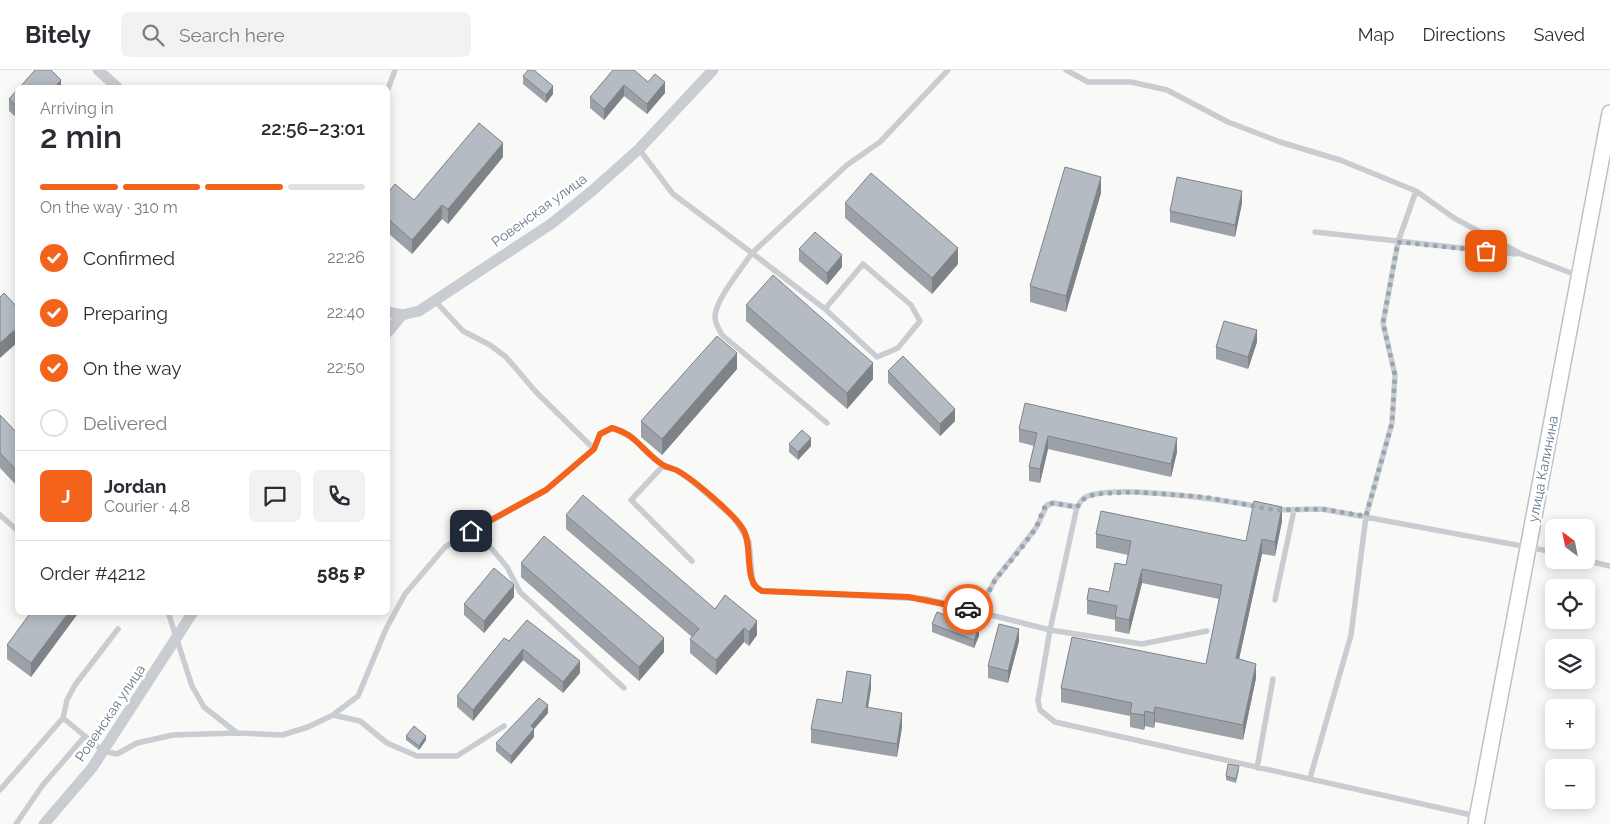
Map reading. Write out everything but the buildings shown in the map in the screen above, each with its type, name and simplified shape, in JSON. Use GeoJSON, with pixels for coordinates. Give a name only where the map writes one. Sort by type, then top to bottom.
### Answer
{"type":"FeatureCollection","features":[{"type":"Feature","properties":{"kind":"main road","name":"улица Калинина"},"geometry":{"type":"LineString","coordinates":[[1477,820],[1610,113]]}},
{"type":"Feature","properties":{"kind":"street"},"geometry":{"type":"LineString","coordinates":[[98,70],[115,85]]}},
{"type":"Feature","properties":{"kind":"street","name":"Ровенская улица"},"geometry":{"type":"LineString","coordinates":[[402,315],[419,311],[436,302],[551,224],[592,191],[638,149],[713,70]]}},
{"type":"Feature","properties":{"kind":"street"},"geometry":{"type":"LineString","coordinates":[[390,312],[402,315],[390,330]]}},
{"type":"Feature","properties":{"kind":"street","name":"Ровенская улица"},"geometry":{"type":"LineString","coordinates":[[44,824],[92,768],[191,615]]}},
{"type":"Feature","properties":{"kind":"lane"},"geometry":{"type":"LineString","coordinates":[[389,85],[395,70]]}},
{"type":"Feature","properties":{"kind":"lane"},"geometry":{"type":"LineString","coordinates":[[827,423],[722,335],[717,326],[715,316],[718,305],[752,253],[847,165],[880,142],[948,70]]}},
{"type":"Feature","properties":{"kind":"lane"},"geometry":{"type":"LineString","coordinates":[[1066,70],[1088,82],[1131,82],[1168,90],[1228,122],[1280,142],[1340,160],[1416,191],[1454,218],[1521,254],[1579,276]]}},
{"type":"Feature","properties":{"kind":"lane"},"geometry":{"type":"LineString","coordinates":[[638,149],[673,194],[825,308],[877,357],[898,348],[920,321],[911,305],[863,264],[825,308]]}},
{"type":"Feature","properties":{"kind":"lane"},"geometry":{"type":"LineString","coordinates":[[1310,778],[1351,635],[1366,516],[1392,423],[1395,375],[1383,323],[1398,242],[1416,191]]}},
{"type":"Feature","properties":{"kind":"lane"},"geometry":{"type":"LineString","coordinates":[[1315,232],[1521,254]]}},
{"type":"Feature","properties":{"kind":"lane"},"geometry":{"type":"LineString","coordinates":[[436,302],[463,330],[490,345],[506,357],[536,392],[594,449]]}},
{"type":"Feature","properties":{"kind":"lane"},"geometry":{"type":"LineString","coordinates":[[63,718],[103,751],[117,754],[137,743],[173,735],[237,733],[282,735],[308,727],[333,715],[358,696],[386,629],[405,594],[444,547],[546,490],[594,449],[600,434],[612,428],[630,435],[663,466],[677,470],[734,518],[743,529],[749,542],[751,579],[756,588],[762,591],[927,599],[1050,630],[1142,644],[1207,631]]}},
{"type":"Feature","properties":{"kind":"lane"},"geometry":{"type":"LineString","coordinates":[[663,466],[631,500],[692,561]]}},
{"type":"Feature","properties":{"kind":"lane"},"geometry":{"type":"LineString","coordinates":[[1477,820],[1310,778],[1257,768],[1055,722],[1047,717],[1040,710],[1038,700],[1050,630],[1077,507],[1084,499],[1095,494],[1134,492],[1205,497],[1274,510],[1322,509],[1545,550]]}},
{"type":"Feature","properties":{"kind":"lane"},"geometry":{"type":"LineString","coordinates":[[978,612],[995,580],[1036,528],[1047,505],[1054,503],[1077,507]]}},
{"type":"Feature","properties":{"kind":"lane"},"geometry":{"type":"LineString","coordinates":[[1275,600],[1294,510]]}},
{"type":"Feature","properties":{"kind":"lane"},"geometry":{"type":"LineString","coordinates":[[0,515],[15,528]]}},
{"type":"Feature","properties":{"kind":"lane"},"geometry":{"type":"LineString","coordinates":[[471,531],[492,549],[507,567],[520,592],[624,688]]}},
{"type":"Feature","properties":{"kind":"lane"},"geometry":{"type":"LineString","coordinates":[[1595,563],[1610,566]]}},
{"type":"Feature","properties":{"kind":"lane"},"geometry":{"type":"LineString","coordinates":[[169,615],[192,686],[204,707],[237,733]]}},
{"type":"Feature","properties":{"kind":"lane"},"geometry":{"type":"LineString","coordinates":[[0,790],[63,718],[67,700],[75,685],[118,629]]}},
{"type":"Feature","properties":{"kind":"lane"},"geometry":{"type":"LineString","coordinates":[[1257,768],[1273,679]]}},
{"type":"Feature","properties":{"kind":"lane"},"geometry":{"type":"LineString","coordinates":[[333,715],[360,721],[387,742],[416,756],[457,756],[504,726]]}},
{"type":"Feature","properties":{"kind":"lane"},"geometry":{"type":"LineString","coordinates":[[16,824],[42,786],[84,736]]}},
{"type":"Feature","properties":{"kind":"way so far"},"geometry":{"type":"LineString","coordinates":[[968,609],[978,612],[995,580],[1036,528],[1044,508],[1051,503],[1077,507],[1084,499],[1095,494],[1134,492],[1205,497],[1274,510],[1322,509],[1366,516],[1392,423],[1395,375],[1383,323],[1398,242],[1486,251]]}},
{"type":"Feature","properties":{"kind":"route"},"geometry":{"type":"LineString","coordinates":[[471,531],[546,490],[594,449],[600,434],[612,428],[630,435],[663,466],[677,470],[734,518],[743,529],[749,542],[751,579],[756,588],[762,591],[909,597],[927,599],[968,609]]}}]}
